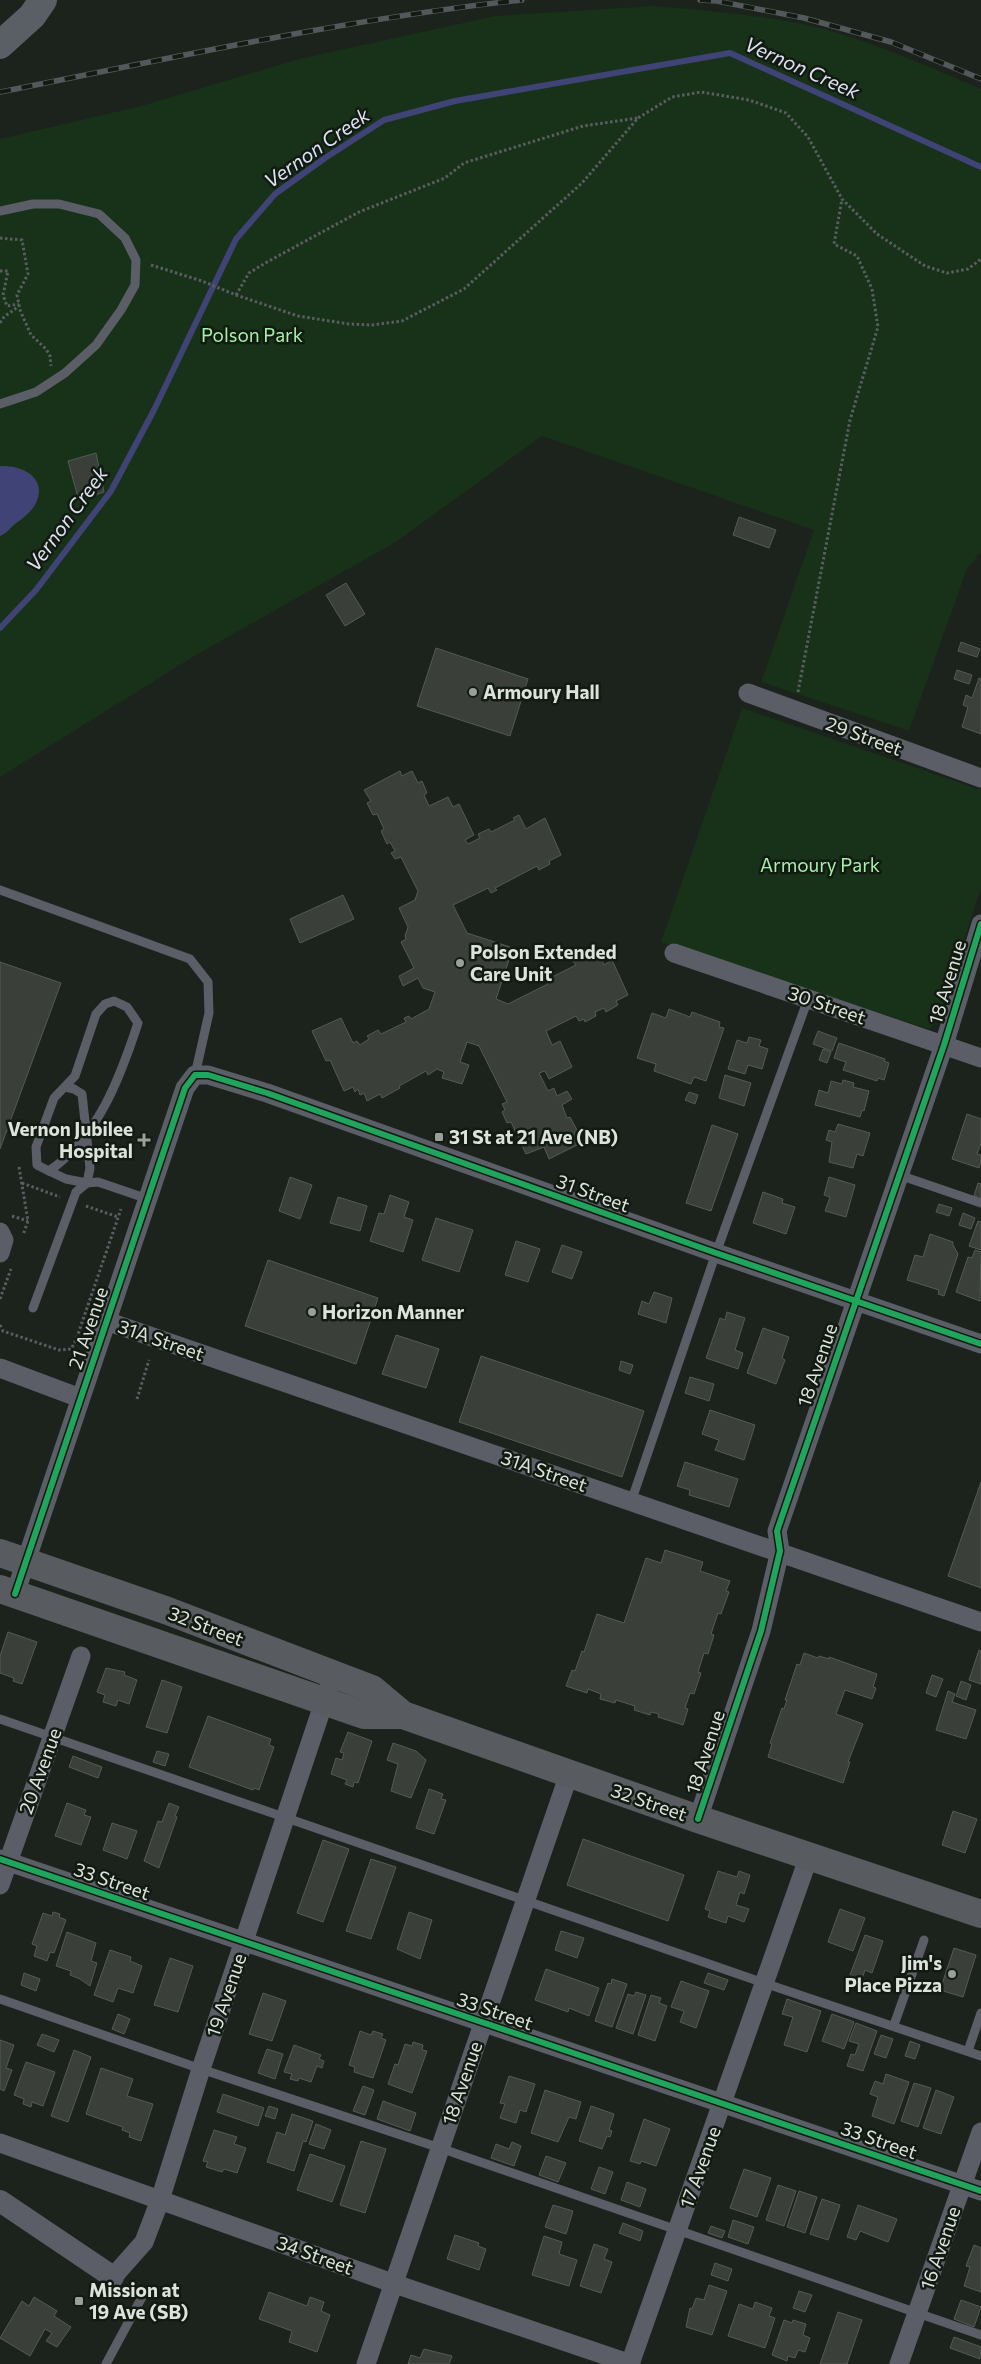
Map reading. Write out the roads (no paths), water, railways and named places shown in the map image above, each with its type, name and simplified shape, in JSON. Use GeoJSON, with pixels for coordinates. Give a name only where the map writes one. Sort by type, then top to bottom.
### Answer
{"type":"FeatureCollection","features":[{"type":"Feature","properties":{"kind":"highway","name":"32 Street"},"geometry":{"type":"LineString","coordinates":[[0,1553],[168,1612],[372,1689],[403,1715]]}},
{"type":"Feature","properties":{"kind":"highway","name":"32 Street"},"geometry":{"type":"LineString","coordinates":[[7,1592],[364,1715],[403,1715],[698,1819],[981,1914]]}},
{"type":"Feature","properties":{"kind":"main road"},"geometry":{"type":"LineString","coordinates":[[0,45],[32,16],[43,0]]}},
{"type":"Feature","properties":{"kind":"street","name":"29 Street"},"geometry":{"type":"LineString","coordinates":[[748,694],[981,778]]}},
{"type":"Feature","properties":{"kind":"street","name":"18 Avenue"},"geometry":{"type":"LineString","coordinates":[[698,1819],[761,1631],[780,1551],[776,1531],[944,1045],[981,924]]}},
{"type":"Feature","properties":{"kind":"street","name":"30 Street"},"geometry":{"type":"LineString","coordinates":[[674,953],[981,1058]]}},
{"type":"Feature","properties":{"kind":"street","name":"21 Avenue"},"geometry":{"type":"LineString","coordinates":[[7,1592],[26,1562],[185,1088],[195,1075]]}},
{"type":"Feature","properties":{"kind":"street","name":"31 Street"},"geometry":{"type":"LineString","coordinates":[[195,1075],[208,1075],[267,1092],[981,1344]]}},
{"type":"Feature","properties":{"kind":"street"},"geometry":{"type":"LineString","coordinates":[[0,1232],[4,1240],[0,1253]]}},
{"type":"Feature","properties":{"kind":"street","name":"31A Street"},"geometry":{"type":"LineString","coordinates":[[106,1321],[631,1502],[780,1551],[981,1622]]}},
{"type":"Feature","properties":{"kind":"street"},"geometry":{"type":"LineString","coordinates":[[0,1368],[80,1398]]}},
{"type":"Feature","properties":{"kind":"street","name":"20 Avenue"},"geometry":{"type":"LineString","coordinates":[[0,1885],[4,1860],[81,1656]]}},
{"type":"Feature","properties":{"kind":"street","name":"19 Avenue"},"geometry":{"type":"LineString","coordinates":[[113,2277],[144,2242],[160,2200],[201,2069],[333,1674]]}},
{"type":"Feature","properties":{"kind":"street","name":"18 Avenue"},"geometry":{"type":"LineString","coordinates":[[366,2364],[569,1774]]}},
{"type":"Feature","properties":{"kind":"street","name":"17 Avenue"},"geometry":{"type":"LineString","coordinates":[[630,2364],[722,2103],[762,1982],[809,1856]]}},
{"type":"Feature","properties":{"kind":"street","name":"33 Street"},"geometry":{"type":"LineString","coordinates":[[4,1860],[981,2191]]}},
{"type":"Feature","properties":{"kind":"street","name":"16 Avenue"},"geometry":{"type":"LineString","coordinates":[[899,2364],[981,2132]]}},
{"type":"Feature","properties":{"kind":"street","name":"34 Street"},"geometry":{"type":"LineString","coordinates":[[0,2143],[395,2284],[630,2364]]}},
{"type":"Feature","properties":{"kind":"street"},"geometry":{"type":"LineString","coordinates":[[0,2201],[113,2277]]}},
{"type":"Feature","properties":{"kind":"lane"},"geometry":{"type":"LineString","coordinates":[[0,211],[33,204],[60,204],[99,214],[125,238],[136,260],[134,285],[101,338],[65,374],[36,392],[0,404]]}},
{"type":"Feature","properties":{"kind":"lane"},"geometry":{"type":"LineString","coordinates":[[0,890],[190,959],[208,982],[209,1014],[195,1075]]}},
{"type":"Feature","properties":{"kind":"lane"},"geometry":{"type":"LineString","coordinates":[[631,1502],[716,1252],[808,999]]}},
{"type":"Feature","properties":{"kind":"lane"},"geometry":{"type":"LineString","coordinates":[[49,1171],[71,1154],[86,1135],[115,1090],[138,1023],[127,1007],[114,1001],[105,1004],[96,1014],[75,1076],[54,1098],[36,1147],[37,1165],[49,1171],[66,1179],[87,1184],[98,1182],[148,1199]]}},
{"type":"Feature","properties":{"kind":"lane"},"geometry":{"type":"LineString","coordinates":[[33,1308],[76,1192],[87,1184],[90,1168],[82,1094],[74,1089],[64,1087]]}},
{"type":"Feature","properties":{"kind":"lane"},"geometry":{"type":"LineString","coordinates":[[899,1175],[981,1203]]}},
{"type":"Feature","properties":{"kind":"lane"},"geometry":{"type":"LineString","coordinates":[[0,1719],[740,1975],[894,2025],[981,2056]]}},
{"type":"Feature","properties":{"kind":"lane"},"geometry":{"type":"LineString","coordinates":[[894,2025],[924,1940]]}},
{"type":"Feature","properties":{"kind":"lane"},"geometry":{"type":"LineString","coordinates":[[0,1999],[201,2069],[440,2148],[981,2335]]}},
{"type":"Feature","properties":{"kind":"lane"},"geometry":{"type":"LineString","coordinates":[[968,2051],[981,2013]]}},
{"type":"Feature","properties":{"kind":"lane"},"geometry":{"type":"LineString","coordinates":[[106,2364],[142,2297]]}},
{"type":"Feature","properties":{"kind":"water"},"geometry":{"type":"Polygon","coordinates":[[[0,466],[9,466],[25,471],[31,475],[39,487],[38,496],[33,508],[0,536],[0,466]]]}},
{"type":"Feature","properties":{"kind":"waterway","name":"Vernon Creek"},"geometry":{"type":"LineString","coordinates":[[0,628],[36,590],[111,491],[154,410],[236,239],[275,194],[325,158],[384,120],[455,101],[730,53],[981,167]]}},
{"type":"Feature","properties":{"kind":"railway"},"geometry":{"type":"LineString","coordinates":[[0,92],[325,28],[522,0]]}},
{"type":"Feature","properties":{"kind":"railway"},"geometry":{"type":"LineString","coordinates":[[700,0],[717,1],[804,18],[891,42],[981,79]]}},
{"type":"Feature","properties":{"kind":"place","name":"Armoury Hall"},"geometry":{"type":"Point","coordinates":[473,692]}},
{"type":"Feature","properties":{"kind":"place","name":"Polson Extended Care Unit"},"geometry":{"type":"Point","coordinates":[460,963]}},
{"type":"Feature","properties":{"kind":"place","name":"31 St at 21 Ave (NB)"},"geometry":{"type":"Point","coordinates":[439,1137]}},
{"type":"Feature","properties":{"kind":"place","name":"Vernon Jubilee Hospital"},"geometry":{"type":"Point","coordinates":[144,1140]}},
{"type":"Feature","properties":{"kind":"place","name":"Horizon Manner"},"geometry":{"type":"Point","coordinates":[312,1312]}},
{"type":"Feature","properties":{"kind":"place","name":"Jim's Place Pizza"},"geometry":{"type":"Point","coordinates":[952,1974]}},
{"type":"Feature","properties":{"kind":"place","name":"Mission at 19 Ave (SB)"},"geometry":{"type":"Point","coordinates":[79,2301]}},
{"type":"Feature","properties":{"kind":"park label","name":"Polson Park"},"geometry":{"type":"Point","coordinates":[252,335]}},
{"type":"Feature","properties":{"kind":"park label","name":"Armoury Park"},"geometry":{"type":"Point","coordinates":[820,865]}}]}
